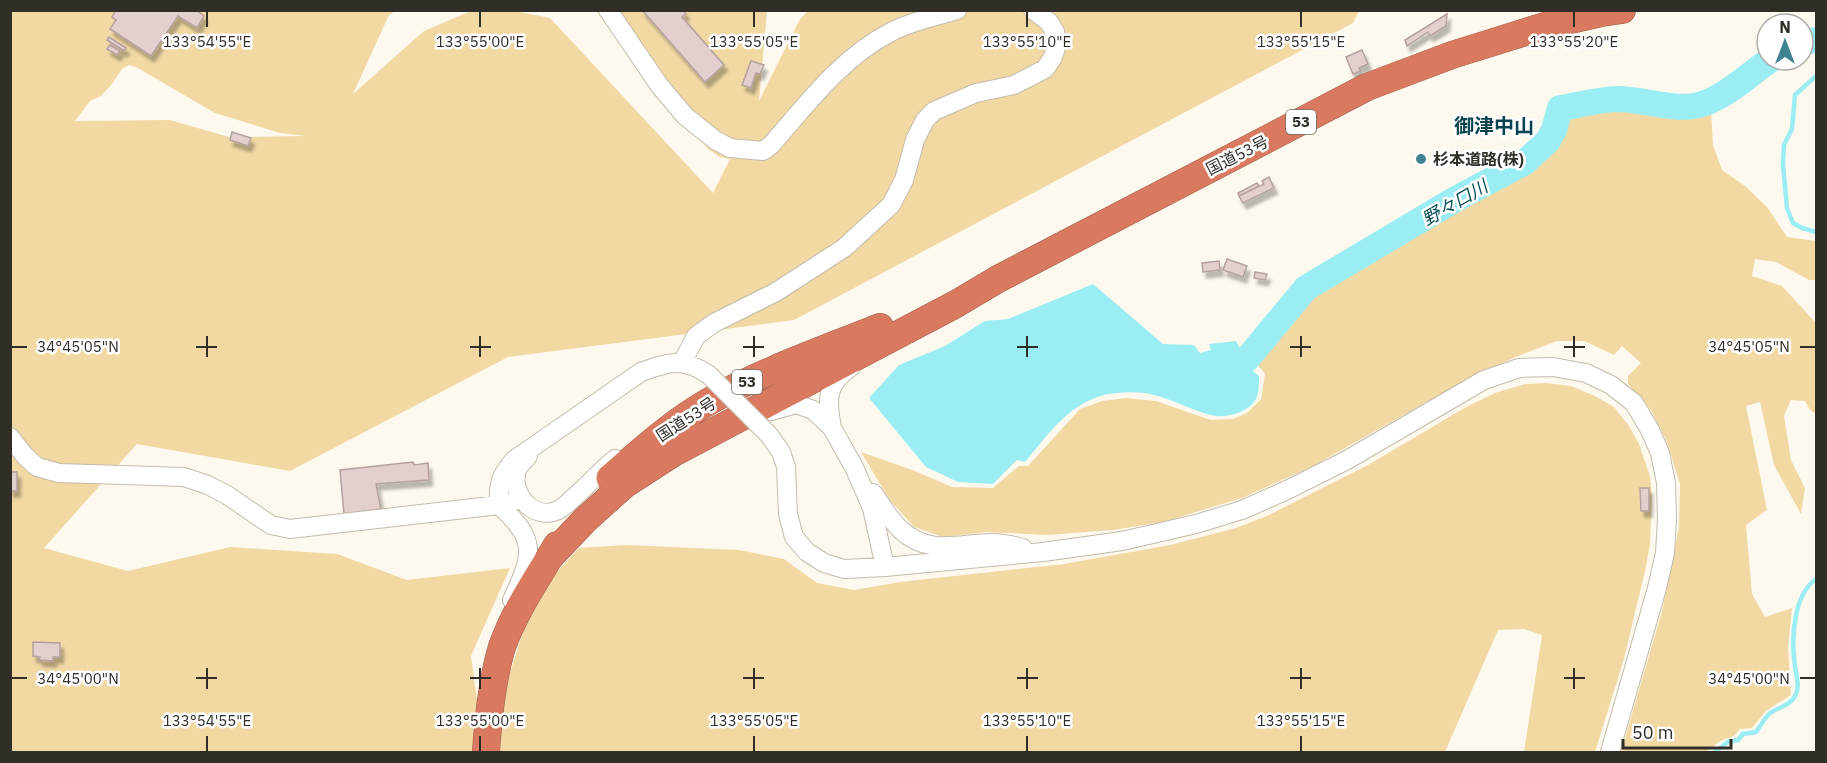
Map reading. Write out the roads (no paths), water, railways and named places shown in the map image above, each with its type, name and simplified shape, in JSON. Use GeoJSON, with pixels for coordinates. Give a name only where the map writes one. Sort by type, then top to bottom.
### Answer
{"type":"FeatureCollection","features":[{"type":"Feature","properties":{"kind":"highway","name":"国道53号"},"geometry":{"type":"LineString","coordinates":[[548,559],[585,520],[624,485],[675,452],[956,304],[998,279],[1367,87],[1452,55],[1548,25],[1622,10]]}},
{"type":"Feature","properties":{"kind":"highway","name":"国道53号"},"geometry":{"type":"LineString","coordinates":[[486,753],[497,666],[503,646],[521,605],[548,559],[586,501],[598,488],[651,441],[706,403],[749,381],[998,279]]}},
{"type":"Feature","properties":{"kind":"street"},"geometry":{"type":"LineString","coordinates":[[608,10],[658,84],[685,116],[715,140],[730,148],[763,151],[859,51],[892,31],[957,10]]}},
{"type":"Feature","properties":{"kind":"street"},"geometry":{"type":"LineString","coordinates":[[682,363],[696,336],[714,323],[776,292],[844,248],[891,205],[904,180],[915,140],[925,120],[934,111],[976,93],[1014,84],[1045,69],[1053,57],[1057,44],[1055,33],[1049,22],[1034,10]]}},
{"type":"Feature","properties":{"kind":"street"},"geometry":{"type":"LineString","coordinates":[[832,428],[828,397],[835,381],[848,368],[905,339],[956,304]]}},
{"type":"Feature","properties":{"kind":"street"},"geometry":{"type":"LineString","coordinates":[[503,646],[499,631],[529,554],[527,540],[516,521],[499,505],[498,489],[503,472],[514,460],[641,372],[663,364],[682,363],[695,366],[709,375],[769,435],[781,452],[786,467],[788,513],[794,537],[807,552],[824,563],[844,569],[1043,552],[1122,542],[1196,525],[1242,510],[1347,460],[1484,380],[1519,368],[1553,367],[1586,372],[1611,385],[1634,403],[1660,453],[1666,483],[1667,519],[1662,565],[1610,753]]}},
{"type":"Feature","properties":{"kind":"street"},"geometry":{"type":"LineString","coordinates":[[537,445],[517,469],[516,488],[520,499],[534,510],[548,513],[560,509],[652,427],[695,399],[737,378],[783,367]]}},
{"type":"Feature","properties":{"kind":"street"},"geometry":{"type":"LineString","coordinates":[[624,485],[774,410],[796,404],[813,410],[832,428],[854,467],[872,508],[885,567]]}},
{"type":"Feature","properties":{"kind":"street"},"geometry":{"type":"LineString","coordinates":[[10,437],[25,456],[38,467],[59,473],[184,477],[208,485],[227,495],[271,525],[290,529],[499,505],[520,499]]}},
{"type":"Feature","properties":{"kind":"street"},"geometry":{"type":"LineString","coordinates":[[854,467],[896,525],[923,544],[944,548],[995,543],[1043,552]]}},
{"type":"Feature","properties":{"kind":"water"},"geometry":{"type":"Polygon","coordinates":[[[1093,284],[1163,344],[1194,345],[1200,353],[1211,350],[1209,344],[1236,341],[1254,372],[1259,376],[1256,399],[1242,411],[1217,416],[1148,394],[1129,392],[1104,395],[1069,413],[1025,462],[1017,460],[993,484],[958,482],[926,467],[869,398],[899,365],[945,346],[985,321],[1008,319],[1093,284]]]}},
{"type":"Feature","properties":{"kind":"waterway","name":"野々口川"},"geometry":{"type":"LineString","coordinates":[[1247,359],[1306,288],[1454,200],[1525,162],[1547,142],[1554,130],[1560,108],[1620,99],[1690,107],[1709,102],[1755,71]]}},
{"type":"Feature","properties":{"kind":"waterway"},"geometry":{"type":"LineString","coordinates":[[1816,76],[1795,95],[1792,129],[1784,145],[1783,165],[1787,208],[1793,223],[1816,232]]}},
{"type":"Feature","properties":{"kind":"waterway"},"geometry":{"type":"LineString","coordinates":[[1715,752],[1728,742],[1738,740],[1743,734],[1756,732],[1770,713],[1794,698],[1798,687],[1793,644],[1795,619],[1802,596],[1816,579]]}},
{"type":"Feature","properties":{"kind":"place","name":"杉本道路(株)"},"geometry":{"type":"Point","coordinates":[1421,159]}},
{"type":"Feature","properties":{"kind":"district","name":"御津中山"},"geometry":{"type":"Point","coordinates":[1494,126]}}]}
